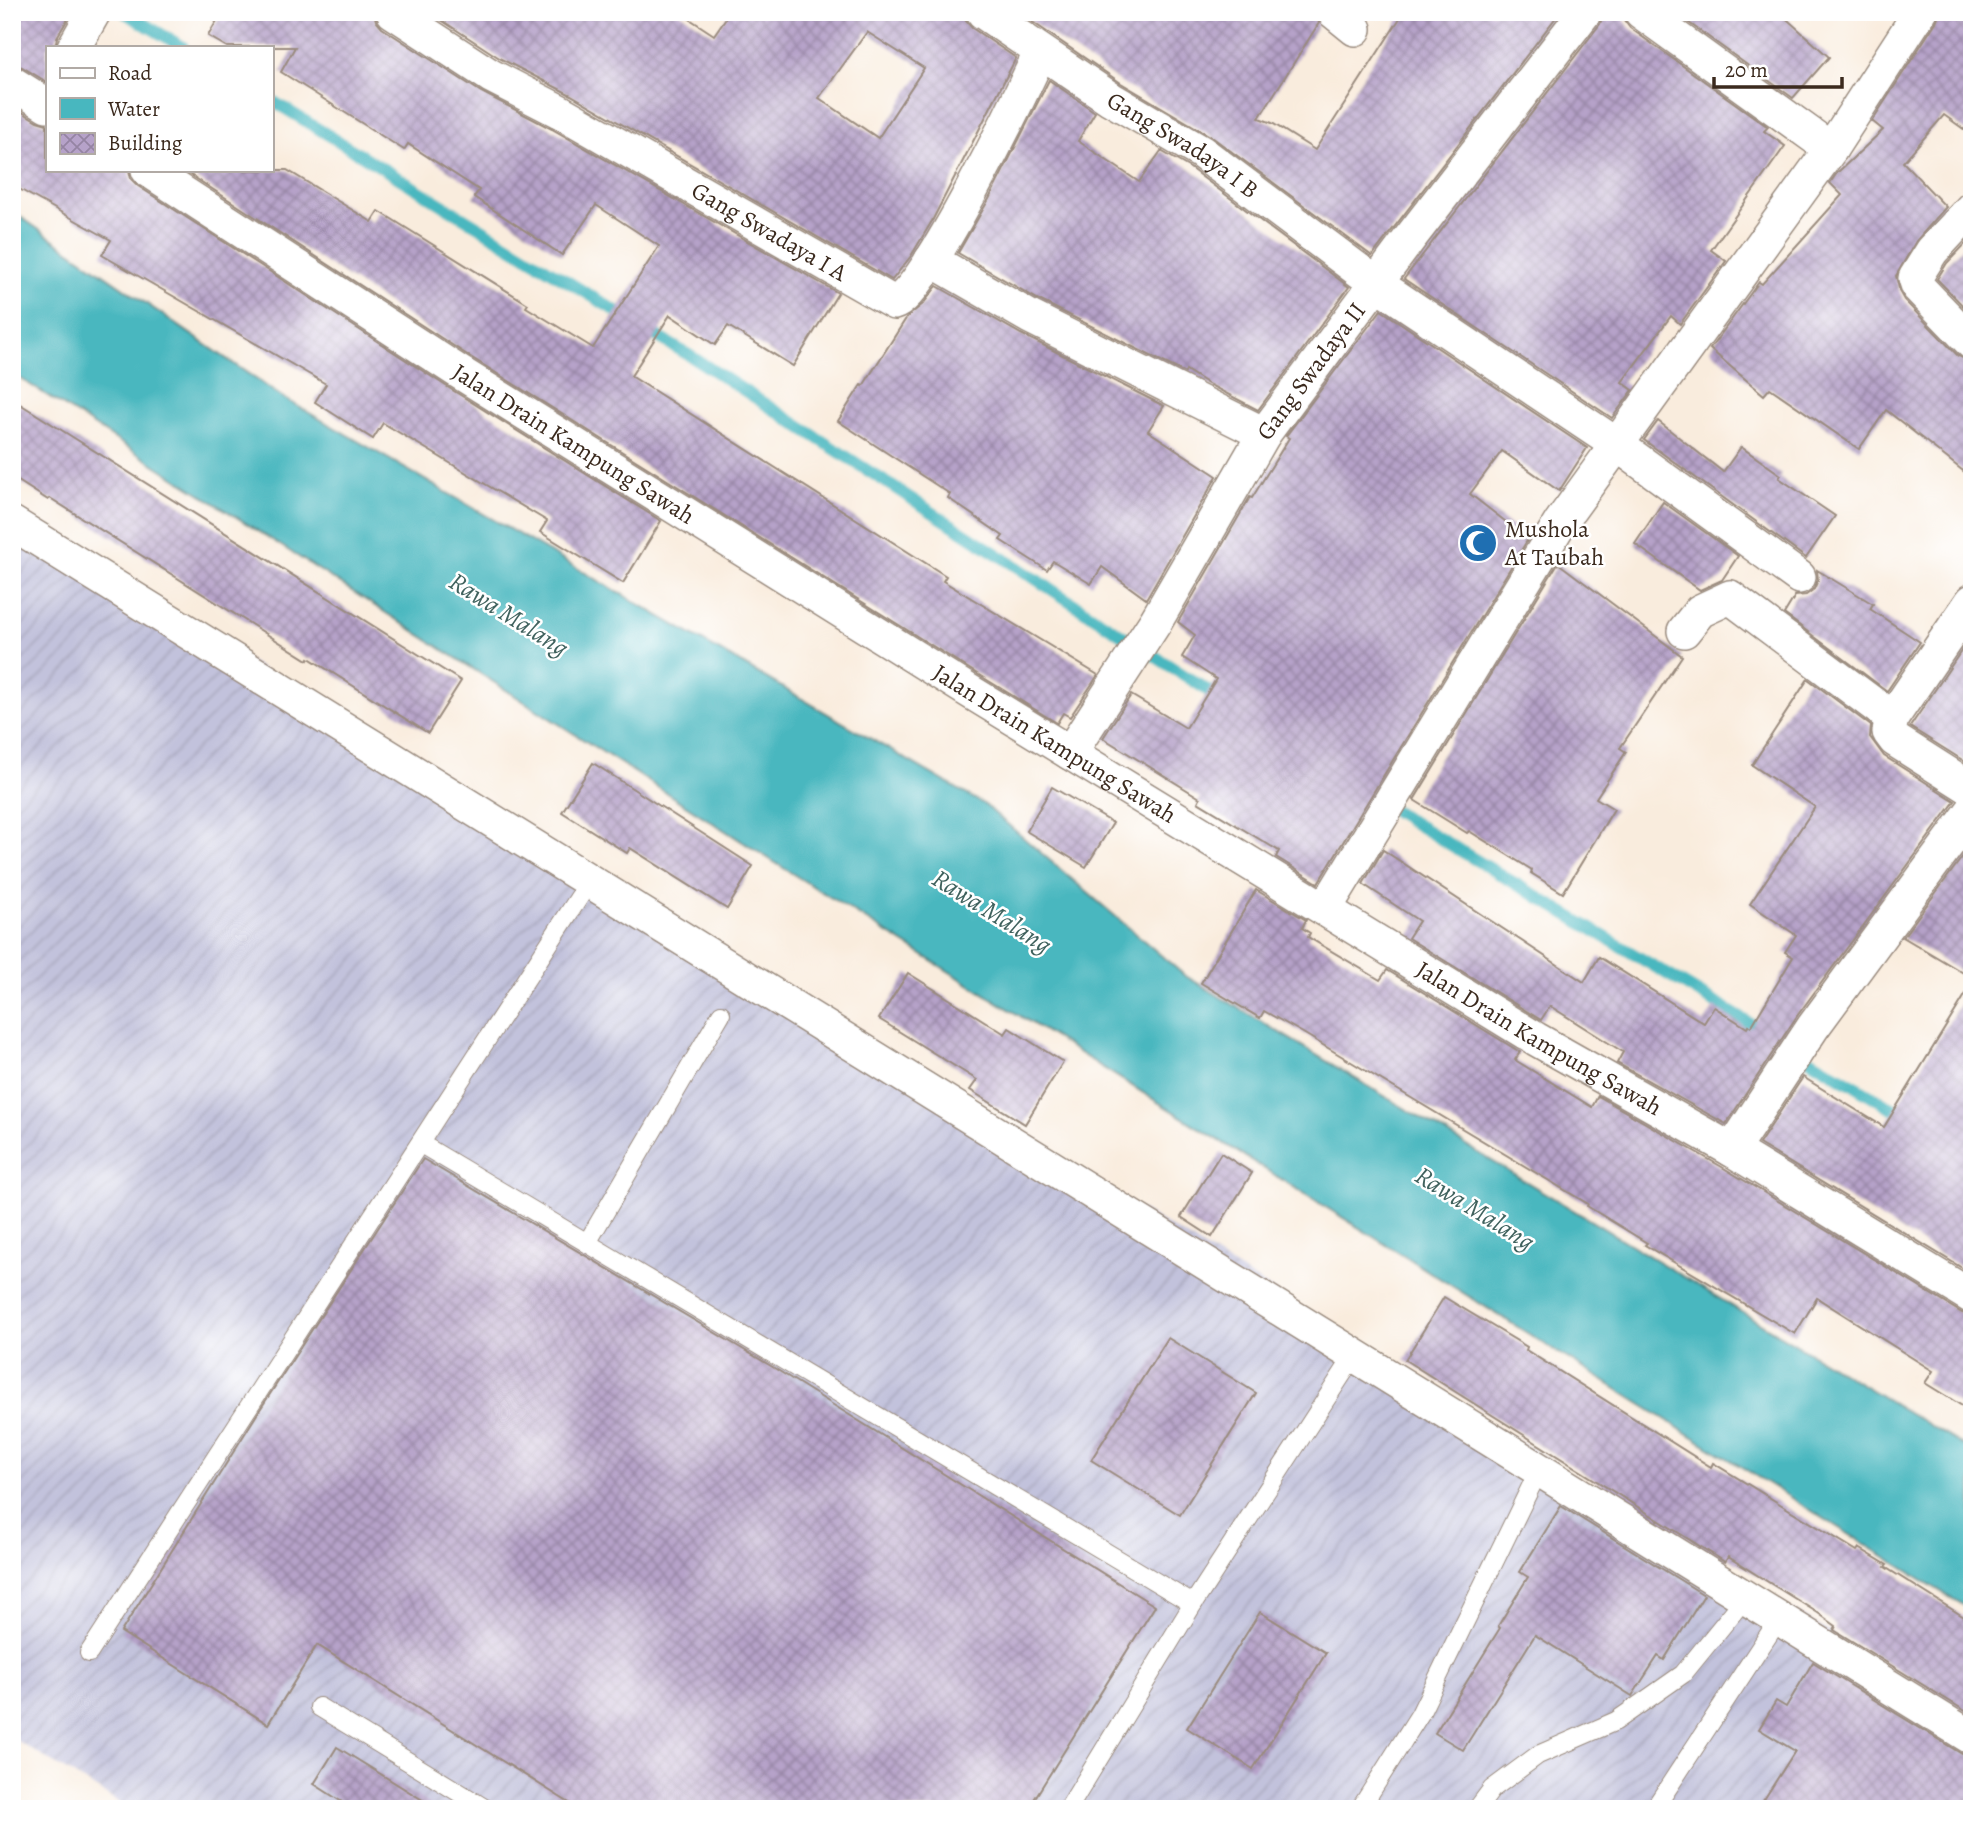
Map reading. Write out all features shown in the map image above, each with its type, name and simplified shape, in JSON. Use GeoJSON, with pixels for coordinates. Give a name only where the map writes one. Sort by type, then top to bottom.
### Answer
{"type":"FeatureCollection","features":[{"type":"Feature","properties":{"kind":"street","name":"Gang Swadaya I A"},"geometry":{"type":"LineString","coordinates":[[393,12],[491,76],[561,112],[894,303],[902,299],[931,260],[997,143],[1041,53]]}},
{"type":"Feature","properties":{"kind":"street","name":"Gang Swadaya I B"},"geometry":{"type":"LineString","coordinates":[[983,12],[1111,99],[1201,152],[1377,284],[1616,444],[1799,577]]}},
{"type":"Feature","properties":{"kind":"street","name":"Gang Swadaya II"},"geometry":{"type":"LineString","coordinates":[[1070,752],[1156,621],[1264,434],[1585,12]]}},
{"type":"Feature","properties":{"kind":"street"},"geometry":{"type":"LineString","coordinates":[[1641,12],[1831,149]]}},
{"type":"Feature","properties":{"kind":"street"},"geometry":{"type":"LineString","coordinates":[[1325,908],[1560,523],[1831,149],[1920,12]]}},
{"type":"Feature","properties":{"kind":"street"},"geometry":{"type":"LineString","coordinates":[[12,83],[46,101]]}},
{"type":"Feature","properties":{"kind":"street","name":"Jalan Drain Kampung Sawah"},"geometry":{"type":"LineString","coordinates":[[151,172],[459,372],[1070,752],[1536,1039],[1732,1150],[1972,1297]]}},
{"type":"Feature","properties":{"kind":"street"},"geometry":{"type":"LineString","coordinates":[[1972,208],[1932,251],[1915,278],[1918,287],[1972,343]]}},
{"type":"Feature","properties":{"kind":"street"},"geometry":{"type":"LineString","coordinates":[[931,260],[1030,317],[1264,434]]}},
{"type":"Feature","properties":{"kind":"street"},"geometry":{"type":"LineString","coordinates":[[12,523],[1972,1738]]}},
{"type":"Feature","properties":{"kind":"street"},"geometry":{"type":"LineString","coordinates":[[1684,631],[1700,611],[1730,597],[1972,789]]}},
{"type":"Feature","properties":{"kind":"street"},"geometry":{"type":"LineString","coordinates":[[1893,729],[1972,601]]}},
{"type":"Feature","properties":{"kind":"street"},"geometry":{"type":"LineString","coordinates":[[1732,1150],[1813,1027],[1972,811]]}},
{"type":"Feature","properties":{"kind":"lane"},"geometry":{"type":"LineString","coordinates":[[89,1653],[589,882]]}},
{"type":"Feature","properties":{"kind":"lane"},"geometry":{"type":"LineString","coordinates":[[587,1243],[721,1014]]}},
{"type":"Feature","properties":{"kind":"lane"},"geometry":{"type":"LineString","coordinates":[[421,1144],[1193,1604]]}},
{"type":"Feature","properties":{"kind":"lane"},"geometry":{"type":"LineString","coordinates":[[1068,1809],[1193,1604],[1354,1356]]}},
{"type":"Feature","properties":{"kind":"lane"},"geometry":{"type":"LineString","coordinates":[[1360,1809],[1420,1714],[1539,1470]]}},
{"type":"Feature","properties":{"kind":"lane"},"geometry":{"type":"LineString","coordinates":[[1476,1809],[1492,1789],[1538,1755],[1616,1721],[1683,1674],[1745,1598]]}},
{"type":"Feature","properties":{"kind":"lane"},"geometry":{"type":"LineString","coordinates":[[1654,1809],[1779,1619]]}},
{"type":"Feature","properties":{"kind":"lane"},"geometry":{"type":"LineString","coordinates":[[319,1707],[486,1809]]}},
{"type":"Feature","properties":{"kind":"shaded area"},"geometry":{"type":"Polygon","coordinates":[[[12,515],[1972,1720],[1972,1809],[130,1809],[12,1738],[12,515]]]}},
{"type":"Feature","properties":{"kind":"water","name":"Rawa Malang"},"geometry":{"type":"Polygon","coordinates":[[[12,211],[282,397],[985,805],[1184,975],[1972,1451],[1972,1611],[785,869],[12,373],[12,211]]]}},
{"type":"Feature","properties":{"kind":"building"},"geometry":{"type":"Polygon","coordinates":[[[12,12],[72,12],[57,37],[55,46],[46,46],[46,81],[12,64],[12,12]]]}},
{"type":"Feature","properties":{"kind":"building"},"geometry":{"type":"Polygon","coordinates":[[[222,12],[374,12],[376,21],[382,28],[481,92],[552,129],[838,293],[793,366],[728,326],[715,345],[670,315],[631,376],[946,576],[943,581],[1098,675],[1070,717],[1063,713],[1057,723],[979,675],[469,356],[186,172],[287,170],[372,222],[379,211],[593,348],[659,246],[596,205],[562,255],[474,197],[479,190],[408,144],[404,150],[281,72],[295,47],[225,46],[208,36],[222,12]]]}},
{"type":"Feature","properties":{"kind":"building"},"geometry":{"type":"Polygon","coordinates":[[[429,12],[679,12],[714,35],[730,12],[964,12],[966,21],[972,28],[1016,58],[932,221],[911,256],[892,280],[571,95],[501,59],[429,12]],[[867,32],[819,98],[878,138],[924,68],[867,32]]]}},
{"type":"Feature","properties":{"kind":"building"},"geometry":{"type":"Polygon","coordinates":[[[1018,12],[1315,12],[1319,23],[1259,118],[1272,123],[1315,150],[1404,12],[1560,12],[1372,256],[1212,137],[1121,83],[1018,12]]]}},
{"type":"Feature","properties":{"kind":"building"},"geometry":{"type":"Polygon","coordinates":[[[1604,12],[1622,12],[1630,28],[1768,127],[1764,131],[1785,146],[1711,250],[1726,261],[1680,324],[1671,316],[1622,382],[1633,390],[1612,418],[1404,279],[1600,24],[1604,12]]]}},
{"type":"Feature","properties":{"kind":"building"},"geometry":{"type":"Polygon","coordinates":[[[1674,12],[1779,12],[1829,57],[1793,98],[1674,12]]]}},
{"type":"Feature","properties":{"kind":"building"},"geometry":{"type":"Polygon","coordinates":[[[1940,12],[1972,12],[1972,135],[1944,115],[1903,162],[1946,207],[1916,241],[1896,276],[1904,300],[1958,356],[1972,362],[1972,478],[1886,410],[1859,449],[1770,388],[1764,395],[1710,349],[1759,282],[1762,284],[1842,195],[1830,183],[1837,173],[1883,130],[1872,121],[1940,12]]]}},
{"type":"Feature","properties":{"kind":"building"},"geometry":{"type":"Polygon","coordinates":[[[1049,80],[1095,112],[1078,141],[1139,182],[1161,151],[1190,168],[1349,287],[1258,410],[1186,370],[1185,373],[1039,300],[958,253],[989,199],[1049,80]]]}},
{"type":"Feature","properties":{"kind":"building"},"geometry":{"type":"Polygon","coordinates":[[[12,106],[46,124],[46,172],[129,172],[131,179],[138,186],[449,388],[661,521],[623,583],[540,532],[547,521],[383,423],[373,439],[315,402],[326,384],[102,255],[111,240],[12,185],[12,106]]]}},
{"type":"Feature","properties":{"kind":"building"},"geometry":{"type":"Polygon","coordinates":[[[1972,237],[1972,315],[1937,279],[1947,263],[1972,237]]]}},
{"type":"Feature","properties":{"kind":"building"},"geometry":{"type":"Polygon","coordinates":[[[937,286],[1021,334],[1164,406],[1148,431],[1217,476],[1146,599],[1102,567],[1091,584],[1053,561],[1047,570],[1000,540],[1003,536],[948,498],[950,494],[838,421],[907,317],[923,304],[937,286]]]}},
{"type":"Feature","properties":{"kind":"building"},"geometry":{"type":"Polygon","coordinates":[[[1381,310],[1587,448],[1559,491],[1502,451],[1470,494],[1528,539],[1318,883],[1276,857],[1279,851],[1198,802],[1200,798],[1103,738],[1131,695],[1186,728],[1216,679],[1182,657],[1195,635],[1178,622],[1250,497],[1252,498],[1289,438],[1286,436],[1381,310]]]}},
{"type":"Feature","properties":{"kind":"building"},"geometry":{"type":"Polygon","coordinates":[[[12,399],[461,681],[428,733],[12,477],[12,399]]]}},
{"type":"Feature","properties":{"kind":"building"},"geometry":{"type":"Polygon","coordinates":[[[1658,421],[1723,472],[1741,447],[1781,475],[1779,478],[1835,516],[1806,558],[1644,440],[1658,421]]]}},
{"type":"Feature","properties":{"kind":"building"},"geometry":{"type":"Polygon","coordinates":[[[1663,502],[1738,556],[1722,580],[1700,590],[1635,544],[1663,502]]]}},
{"type":"Feature","properties":{"kind":"building"},"geometry":{"type":"Polygon","coordinates":[[[1558,563],[1682,656],[1620,748],[1626,752],[1596,798],[1614,809],[1563,893],[1531,873],[1532,870],[1414,800],[1558,563]]]}},
{"type":"Feature","properties":{"kind":"building"},"geometry":{"type":"Polygon","coordinates":[[[1817,570],[1873,604],[1870,609],[1920,642],[1887,691],[1784,614],[1795,596],[1806,595],[1814,589],[1818,580],[1817,570]]]}},
{"type":"Feature","properties":{"kind":"building"},"geometry":{"type":"Polygon","coordinates":[[[1972,635],[1972,766],[1910,727],[1972,635]]]}},
{"type":"Feature","properties":{"kind":"building"},"geometry":{"type":"Polygon","coordinates":[[[1808,679],[1871,726],[1870,737],[1884,756],[1955,801],[1797,1016],[1726,1124],[1617,1063],[1623,1052],[1550,1006],[1541,1020],[1408,938],[1419,921],[1363,884],[1383,850],[1584,982],[1599,957],[1704,1023],[1714,1007],[1747,1028],[1749,1025],[1751,1027],[1793,957],[1785,952],[1796,935],[1750,904],[1815,807],[1752,765],[1808,679]]]}},
{"type":"Feature","properties":{"kind":"building"},"geometry":{"type":"Polygon","coordinates":[[[593,763],[753,866],[727,909],[630,848],[627,853],[562,812],[593,763]]]}},
{"type":"Feature","properties":{"kind":"building"},"geometry":{"type":"Polygon","coordinates":[[[1052,787],[1113,823],[1086,867],[1026,831],[1052,787]]]}},
{"type":"Feature","properties":{"kind":"building"},"geometry":{"type":"Polygon","coordinates":[[[1972,844],[1972,978],[1903,937],[1972,844]]]}},
{"type":"Feature","properties":{"kind":"building"},"geometry":{"type":"Polygon","coordinates":[[[1256,890],[1306,920],[1302,928],[1310,933],[1308,937],[1380,980],[1387,970],[1520,1052],[1515,1060],[1592,1107],[1598,1096],[1722,1167],[1962,1313],[1972,1316],[1972,1412],[1925,1383],[1933,1371],[1817,1298],[1795,1334],[1645,1245],[1647,1243],[1587,1206],[1588,1204],[1303,1033],[1264,1011],[1260,1018],[1201,983],[1256,890]]]}},
{"type":"Feature","properties":{"kind":"building"},"geometry":{"type":"Polygon","coordinates":[[[908,973],[1005,1034],[1009,1028],[1063,1062],[1025,1124],[970,1090],[977,1080],[879,1019],[908,973]]]}},
{"type":"Feature","properties":{"kind":"building"},"geometry":{"type":"Polygon","coordinates":[[[1972,984],[1972,1274],[1759,1144],[1803,1077],[1884,1127],[1972,984]]]}},
{"type":"Feature","properties":{"kind":"building"},"geometry":{"type":"Polygon","coordinates":[[[1221,1153],[1252,1173],[1212,1237],[1181,1217],[1221,1153]]]}},
{"type":"Feature","properties":{"kind":"building"},"geometry":{"type":"Polygon","coordinates":[[[423,1159],[771,1366],[1155,1606],[1028,1809],[579,1809],[317,1645],[268,1724],[121,1632],[259,1411],[423,1159]]]}},
{"type":"Feature","properties":{"kind":"building"},"geometry":{"type":"Polygon","coordinates":[[[1444,1297],[1527,1347],[1526,1350],[1711,1467],[1713,1463],[1857,1551],[1859,1548],[1972,1622],[1972,1715],[1834,1630],[1836,1626],[1818,1613],[1728,1557],[1725,1562],[1405,1360],[1444,1297]]]}},
{"type":"Feature","properties":{"kind":"building"},"geometry":{"type":"Polygon","coordinates":[[[1168,1338],[1256,1393],[1180,1515],[1091,1460],[1168,1338]]]}},
{"type":"Feature","properties":{"kind":"building"},"geometry":{"type":"Polygon","coordinates":[[[1561,1506],[1704,1595],[1664,1660],[1658,1656],[1632,1696],[1535,1635],[1463,1750],[1435,1733],[1500,1628],[1498,1626],[1528,1577],[1520,1572],[1561,1506]]]}},
{"type":"Feature","properties":{"kind":"building"},"geometry":{"type":"Polygon","coordinates":[[[1260,1612],[1326,1653],[1253,1769],[1187,1728],[1260,1612]]]}},
{"type":"Feature","properties":{"kind":"building"},"geometry":{"type":"Polygon","coordinates":[[[1813,1662],[1962,1754],[1972,1757],[1972,1809],[1758,1809],[1795,1751],[1759,1729],[1776,1701],[1786,1707],[1813,1662]]]}},
{"type":"Feature","properties":{"kind":"building"},"geometry":{"type":"Polygon","coordinates":[[[337,1747],[437,1809],[353,1809],[314,1784],[337,1747]]]}},
{"type":"Feature","properties":{"kind":"waterway"},"geometry":{"type":"LineString","coordinates":[[124,12],[181,46]]}},
{"type":"Feature","properties":{"kind":"waterway"},"geometry":{"type":"LineString","coordinates":[[273,101],[629,319]]}},
{"type":"Feature","properties":{"kind":"waterway"},"geometry":{"type":"LineString","coordinates":[[645,329],[1221,699]]}},
{"type":"Feature","properties":{"kind":"waterway"},"geometry":{"type":"LineString","coordinates":[[1357,787],[1764,1032]]}},
{"type":"Feature","properties":{"kind":"waterway"},"geometry":{"type":"LineString","coordinates":[[1798,1052],[1909,1118]]}},
{"type":"Feature","properties":{"kind":"place","name":"Mushola At Taubah"},"geometry":{"type":"Point","coordinates":[1478,543]}}]}
